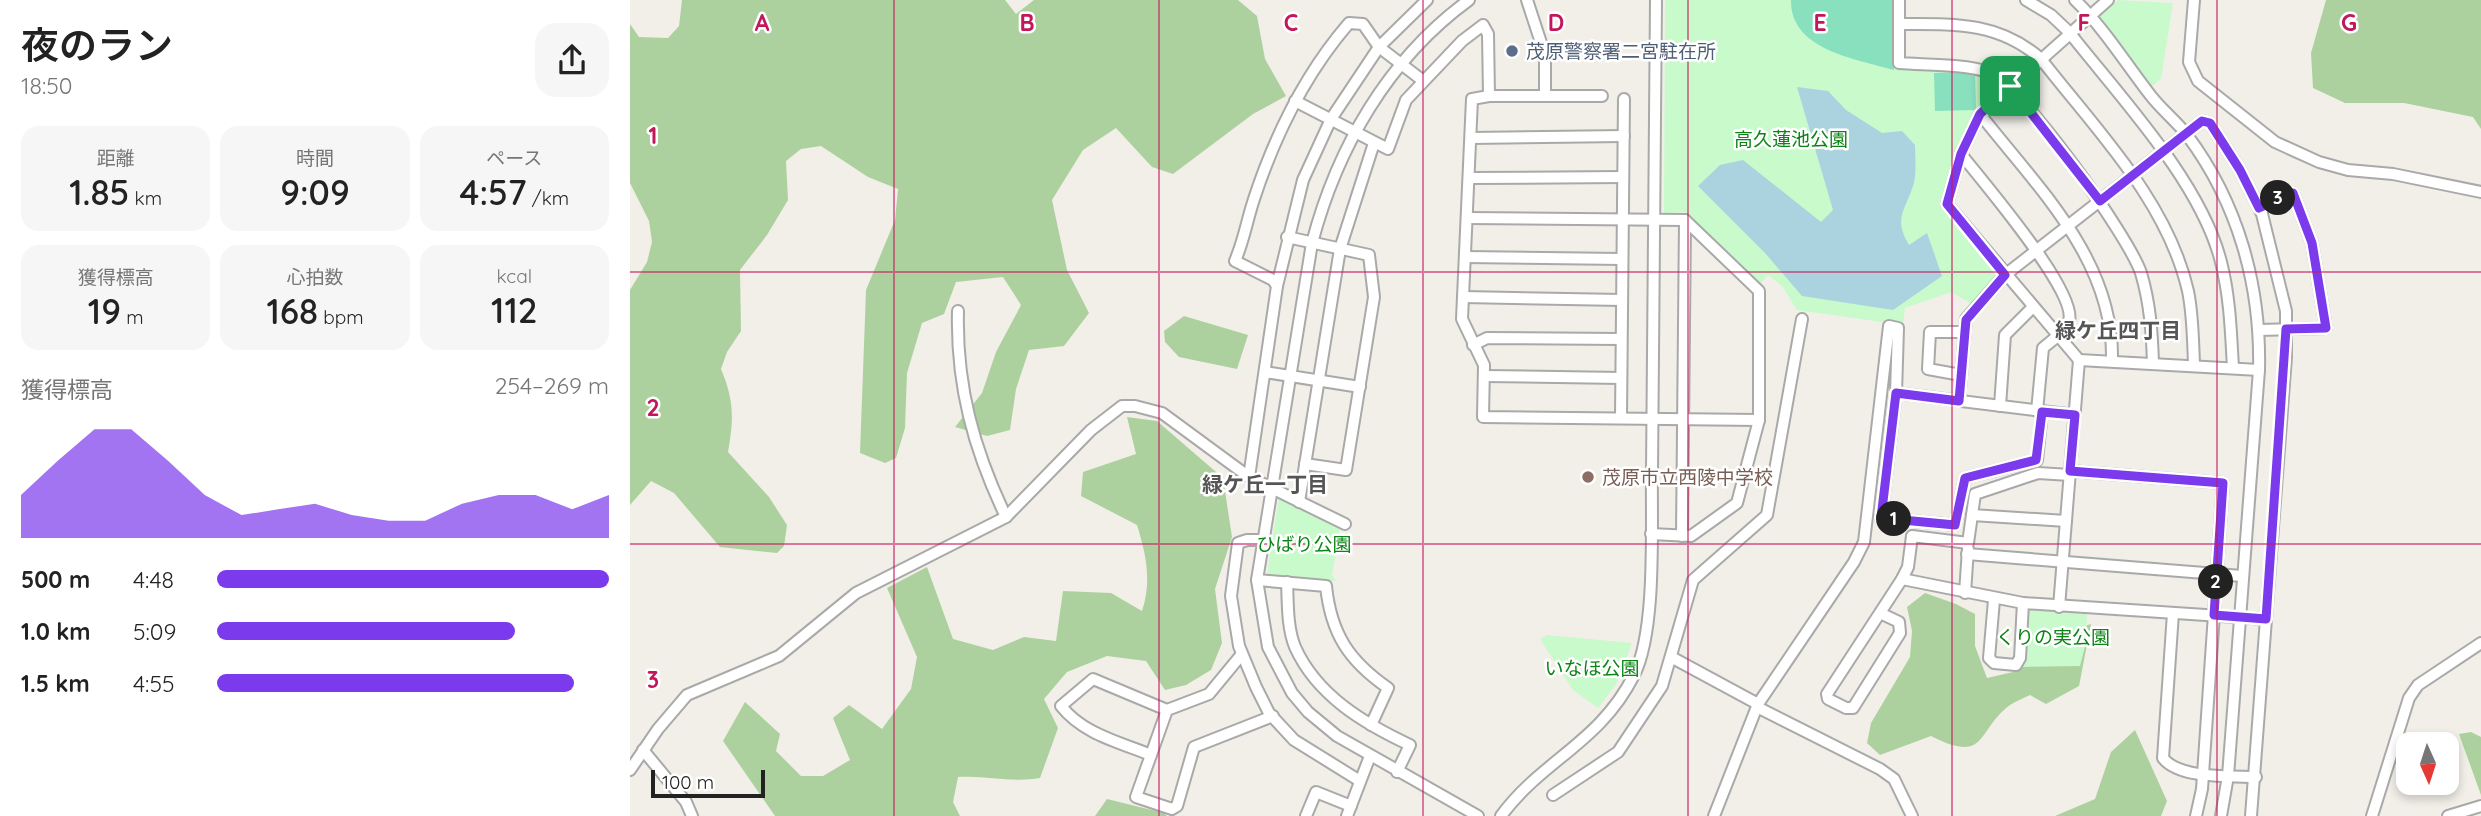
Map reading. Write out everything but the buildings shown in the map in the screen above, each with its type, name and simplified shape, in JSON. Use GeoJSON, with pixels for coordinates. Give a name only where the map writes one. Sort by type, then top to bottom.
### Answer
{"type":"FeatureCollection","features":[{"type":"Feature","properties":{"kind":"street"},"geometry":{"type":"LineString","coordinates":[[1249,477],[1277,286],[1303,180],[1331,120],[1379,47],[1426,0]]}},
{"type":"Feature","properties":{"kind":"street"},"geometry":{"type":"LineString","coordinates":[[1527,0],[1545,55],[1545,96]]}},
{"type":"Feature","properties":{"kind":"street"},"geometry":{"type":"LineString","coordinates":[[1502,816],[1522,792],[1600,726],[1636,672],[1647,629],[1651,534],[1656,0]]}},
{"type":"Feature","properties":{"kind":"street"},"geometry":{"type":"LineString","coordinates":[[1899,0],[1899,63],[1975,69],[1988,72],[2010,86],[2124,235],[2140,272],[2152,323],[2153,363]]}},
{"type":"Feature","properties":{"kind":"street"},"geometry":{"type":"LineString","coordinates":[[2026,0],[2051,15],[2069,32],[2164,151],[2203,216],[2221,261],[2230,317],[2233,368]]}},
{"type":"Feature","properties":{"kind":"street"},"geometry":{"type":"LineString","coordinates":[[2075,0],[2090,15],[2161,110],[2186,134],[2227,203],[2240,234],[2259,330],[2259,370],[2228,776],[2221,816]]}},
{"type":"Feature","properties":{"kind":"street"},"geometry":{"type":"LineString","coordinates":[[2059,607],[2079,360],[1947,204],[1961,154],[1980,114],[2108,0]]}},
{"type":"Feature","properties":{"kind":"street"},"geometry":{"type":"LineString","coordinates":[[2194,0],[2189,62],[2198,81],[2275,142],[2319,162],[2348,170],[2393,174],[2481,192]]}},
{"type":"Feature","properties":{"kind":"street"},"geometry":{"type":"LineString","coordinates":[[1462,2],[1402,63],[1353,133],[1327,191],[1312,243],[1274,489],[1257,580],[1268,647],[1292,693],[1318,720],[1370,756],[1478,816]]}},
{"type":"Feature","properties":{"kind":"street"},"geometry":{"type":"LineString","coordinates":[[1277,286],[1273,280],[1235,261],[1254,200],[1307,79],[1349,23],[1363,24],[1379,47],[1422,80]]}},
{"type":"Feature","properties":{"kind":"street"},"geometry":{"type":"LineString","coordinates":[[1899,24],[1983,27],[2024,44],[2041,59],[2133,176],[2159,216],[2180,265],[2188,292],[2194,365]]}},
{"type":"Feature","properties":{"kind":"street"},"geometry":{"type":"LineString","coordinates":[[1296,101],[1388,149],[1406,100],[1422,80],[1483,25],[1488,34],[1489,96]]}},
{"type":"Feature","properties":{"kind":"street"},"geometry":{"type":"LineString","coordinates":[[1602,96],[1489,96],[1472,99],[1462,319],[1484,365],[1483,417],[1759,420]]}},
{"type":"Feature","properties":{"kind":"street"},"geometry":{"type":"LineString","coordinates":[[1621,418],[1624,99]]}},
{"type":"Feature","properties":{"kind":"street"},"geometry":{"type":"LineString","coordinates":[[1980,114],[2086,253],[2108,303],[2112,360]]}},
{"type":"Feature","properties":{"kind":"street"},"geometry":{"type":"LineString","coordinates":[[1959,401],[1966,320],[2005,275],[2202,121],[2210,123],[2240,170],[2259,208],[2286,311],[2256,777],[2251,816]]}},
{"type":"Feature","properties":{"kind":"street"},"geometry":{"type":"LineString","coordinates":[[1471,138],[1624,136]]}},
{"type":"Feature","properties":{"kind":"street"},"geometry":{"type":"LineString","coordinates":[[1299,502],[1340,249],[1374,143]]}},
{"type":"Feature","properties":{"kind":"street"},"geometry":{"type":"LineString","coordinates":[[1714,816],[1757,705],[1854,562],[1864,542],[1889,326],[1898,328],[1896,393],[1881,518],[1955,525],[1965,478],[2036,460],[2043,348],[2068,324],[2070,315],[2060,285],[1961,154]]}},
{"type":"Feature","properties":{"kind":"street"},"geometry":{"type":"LineString","coordinates":[[1469,177],[1623,177]]}},
{"type":"Feature","properties":{"kind":"street"},"geometry":{"type":"LineString","coordinates":[[2259,208],[2293,193],[2312,243],[2326,328],[2259,330]]}},
{"type":"Feature","properties":{"kind":"street"},"geometry":{"type":"LineString","coordinates":[[1468,218],[1685,220],[1759,291],[1759,420],[1737,503],[1691,536],[1651,534]]}},
{"type":"Feature","properties":{"kind":"street"},"geometry":{"type":"LineString","coordinates":[[1682,536],[1685,220]]}},
{"type":"Feature","properties":{"kind":"street"},"geometry":{"type":"LineString","coordinates":[[1287,237],[1369,255],[1374,297],[1346,470],[1305,464]]}},
{"type":"Feature","properties":{"kind":"street"},"geometry":{"type":"LineString","coordinates":[[1465,257],[1622,258]]}},
{"type":"Feature","properties":{"kind":"street"},"geometry":{"type":"LineString","coordinates":[[1463,298],[1622,300]]}},
{"type":"Feature","properties":{"kind":"street"},"geometry":{"type":"LineString","coordinates":[[2000,407],[2005,335],[2033,307]]}},
{"type":"Feature","properties":{"kind":"street"},"geometry":{"type":"LineString","coordinates":[[958,311],[961,375],[967,419],[1006,517]]}},
{"type":"Feature","properties":{"kind":"street"},"geometry":{"type":"LineString","coordinates":[[1553,795],[1618,752],[1662,686],[1693,580],[1767,515],[1802,319]]}},
{"type":"Feature","properties":{"kind":"street"},"geometry":{"type":"LineString","coordinates":[[1961,374],[1928,369],[1927,360],[1930,332],[1964,332]]}},
{"type":"Feature","properties":{"kind":"street"},"geometry":{"type":"LineString","coordinates":[[1473,345],[1487,338],[1621,339]]}},
{"type":"Feature","properties":{"kind":"street"},"geometry":{"type":"LineString","coordinates":[[2079,360],[2259,370]]}},
{"type":"Feature","properties":{"kind":"street"},"geometry":{"type":"LineString","coordinates":[[1265,372],[1360,387]]}},
{"type":"Feature","properties":{"kind":"street"},"geometry":{"type":"LineString","coordinates":[[1483,376],[1621,378]]}},
{"type":"Feature","properties":{"kind":"street"},"geometry":{"type":"LineString","coordinates":[[1896,393],[2075,415]]}},
{"type":"Feature","properties":{"kind":"street"},"geometry":{"type":"LineString","coordinates":[[630,770],[687,695],[779,656],[856,593],[1006,517],[1091,430],[1127,405],[1162,413],[1249,477],[1345,524]]}},
{"type":"Feature","properties":{"kind":"street"},"geometry":{"type":"LineString","coordinates":[[1965,593],[1975,494],[2038,473],[2223,483],[2203,775],[2196,816]]}},
{"type":"Feature","properties":{"kind":"street"},"geometry":{"type":"LineString","coordinates":[[1972,515],[2066,521]]}},
{"type":"Feature","properties":{"kind":"street"},"geometry":{"type":"LineString","coordinates":[[1880,613],[1899,622],[1900,633],[1853,708],[1846,708],[1828,699],[1827,694],[1902,579],[1908,567],[1912,536],[1968,548],[2063,561],[2242,576]]}},
{"type":"Feature","properties":{"kind":"street"},"geometry":{"type":"LineString","coordinates":[[1264,540],[1238,543],[1231,596],[1242,654],[1273,716],[1294,740],[1360,781]]}},
{"type":"Feature","properties":{"kind":"street"},"geometry":{"type":"LineString","coordinates":[[1902,579],[1994,600],[2059,607],[2266,619]]}},
{"type":"Feature","properties":{"kind":"street"},"geometry":{"type":"LineString","coordinates":[[1257,580],[1326,586],[1329,617],[1341,640],[1368,674],[1388,688],[1371,725]]}},
{"type":"Feature","properties":{"kind":"street"},"geometry":{"type":"LineString","coordinates":[[1287,582],[1288,619],[1295,647],[1324,689],[1358,718],[1410,745],[1397,772]]}},
{"type":"Feature","properties":{"kind":"street"},"geometry":{"type":"LineString","coordinates":[[1994,600],[1989,658],[1994,663],[2016,665],[2023,603]]}},
{"type":"Feature","properties":{"kind":"street"},"geometry":{"type":"LineString","coordinates":[[2173,613],[2163,758],[2168,764],[2203,775],[2256,777]]}},
{"type":"Feature","properties":{"kind":"street"},"geometry":{"type":"LineString","coordinates":[[2372,816],[2409,698],[2418,685],[2481,643]]}},
{"type":"Feature","properties":{"kind":"street"},"geometry":{"type":"LineString","coordinates":[[1151,755],[1073,722],[1061,706],[1093,679],[1167,710],[1209,694],[1242,654]]}},
{"type":"Feature","properties":{"kind":"street"},"geometry":{"type":"LineString","coordinates":[[1671,657],[1880,769],[1894,779],[1912,816]]}},
{"type":"Feature","properties":{"kind":"street"},"geometry":{"type":"LineString","coordinates":[[1167,710],[1136,797],[1172,809],[1177,806],[1194,747],[1273,716]]}},
{"type":"Feature","properties":{"kind":"street"},"geometry":{"type":"LineString","coordinates":[[643,750],[686,802],[692,816]]}},
{"type":"Feature","properties":{"kind":"street"},"geometry":{"type":"LineString","coordinates":[[1306,816],[1316,792],[1349,811],[1370,756]]}},
{"type":"Feature","properties":{"kind":"street"},"geometry":{"type":"LineString","coordinates":[[2448,816],[2481,806]]}},
{"type":"Feature","properties":{"kind":"green space"},"geometry":{"type":"Polygon","coordinates":[[[682,0],[1005,0],[1016,14],[1034,0],[1238,0],[1257,16],[1265,59],[1286,96],[1253,114],[1173,174],[1152,167],[1116,128],[1083,150],[1052,200],[1067,270],[1089,313],[1064,346],[1029,350],[1016,389],[1010,430],[987,436],[955,427],[982,393],[996,352],[1021,305],[1003,277],[956,282],[944,314],[922,323],[907,373],[905,428],[896,458],[885,463],[860,453],[866,290],[895,220],[898,189],[868,177],[821,146],[801,149],[786,161],[788,200],[767,235],[740,270],[741,331],[727,352],[721,369],[732,409],[728,452],[769,497],[787,525],[784,546],[777,553],[720,547],[674,493],[651,481],[630,505],[630,290],[647,262],[652,242],[649,221],[630,183],[630,24],[639,37],[668,38],[679,26],[682,0]]]}},
{"type":"Feature","properties":{"kind":"green space","name":"高久蓮池公園"},"geometry":{"type":"Polygon","coordinates":[[[1665,0],[1896,0],[1896,70],[1968,71],[1993,79],[2003,87],[1975,112],[1955,154],[1942,204],[1997,273],[1997,278],[1972,304],[1951,292],[1905,308],[1903,325],[1797,310],[1782,286],[1768,275],[1761,283],[1684,212],[1664,213],[1665,0]]]}},
{"type":"Feature","properties":{"kind":"green space"},"geometry":{"type":"Polygon","coordinates":[[[1791,0],[1894,0],[1894,70],[1844,56],[1813,41],[1801,30],[1794,17],[1791,0]]]}},
{"type":"Feature","properties":{"kind":"green space"},"geometry":{"type":"Polygon","coordinates":[[[2118,0],[2173,3],[2161,79],[2152,86],[2099,16],[2118,0]]]}},
{"type":"Feature","properties":{"kind":"green space"},"geometry":{"type":"Polygon","coordinates":[[[2326,0],[2481,0],[2481,129],[2473,117],[2404,103],[2345,103],[2313,88],[2311,53],[2326,0]]]}},
{"type":"Feature","properties":{"kind":"green space"},"geometry":{"type":"Polygon","coordinates":[[[1975,72],[1976,110],[1935,111],[1934,73],[1975,72]]]}},
{"type":"Feature","properties":{"kind":"green space"},"geometry":{"type":"Polygon","coordinates":[[[1184,316],[1248,335],[1237,369],[1179,357],[1165,342],[1164,331],[1184,316]]]}},
{"type":"Feature","properties":{"kind":"green space"},"geometry":{"type":"Polygon","coordinates":[[[1127,417],[1157,421],[1223,478],[1232,537],[1215,589],[1222,643],[1211,670],[1186,685],[1165,690],[1146,661],[1107,656],[1067,672],[1044,699],[1058,728],[1040,778],[1019,780],[958,777],[953,802],[960,816],[775,816],[723,741],[745,702],[780,734],[776,751],[801,776],[823,776],[850,760],[833,718],[849,705],[882,729],[911,689],[917,657],[887,588],[927,567],[953,639],[993,650],[1024,637],[1056,641],[1063,591],[1111,593],[1142,611],[1147,589],[1147,568],[1137,525],[1081,496],[1083,472],[1136,454],[1127,417]]]}},
{"type":"Feature","properties":{"kind":"green space","name":"ひばり公園"},"geometry":{"type":"Polygon","coordinates":[[[1279,497],[1340,527],[1332,575],[1336,581],[1267,574],[1279,497]]]}},
{"type":"Feature","properties":{"kind":"green space"},"geometry":{"type":"Polygon","coordinates":[[[1925,593],[1975,614],[1975,646],[1987,678],[2013,672],[2041,658],[2060,634],[2091,624],[2079,686],[2046,704],[2030,695],[2012,704],[1972,746],[1949,744],[1931,736],[1880,755],[1867,743],[1871,723],[1910,657],[1912,631],[1907,607],[1925,593]]]}},
{"type":"Feature","properties":{"kind":"green space","name":"くりの実公園"},"geometry":{"type":"Polygon","coordinates":[[[2027,606],[2087,610],[2086,643],[2080,666],[2018,667],[2027,606]]]}},
{"type":"Feature","properties":{"kind":"green space","name":"いなほ公園"},"geometry":{"type":"Polygon","coordinates":[[[1547,635],[1632,643],[1617,683],[1598,708],[1573,690],[1540,639],[1547,635]]]}},
{"type":"Feature","properties":{"kind":"green space"},"geometry":{"type":"Polygon","coordinates":[[[2135,730],[2167,801],[2161,816],[2055,816],[2095,799],[2111,752],[2135,730]]]}},
{"type":"Feature","properties":{"kind":"green space"},"geometry":{"type":"Polygon","coordinates":[[[2471,732],[2481,737],[2481,795],[2459,734],[2471,732]]]}},
{"type":"Feature","properties":{"kind":"green space"},"geometry":{"type":"Polygon","coordinates":[[[1107,799],[1164,813],[1167,816],[1095,816],[1107,799]]]}},
{"type":"Feature","properties":{"kind":"water"},"geometry":{"type":"Polygon","coordinates":[[[1797,87],[1828,91],[1846,110],[1882,133],[1902,131],[1915,145],[1914,181],[1902,215],[1902,228],[1909,245],[1927,233],[1942,276],[1893,310],[1802,296],[1765,253],[1698,186],[1720,165],[1743,160],[1821,222],[1833,210],[1797,87]]]}},
{"type":"Feature","properties":{"kind":"place","name":"茂原警察署二宮駐在所"},"geometry":{"type":"Point","coordinates":[1512,51]}},
{"type":"Feature","properties":{"kind":"place","name":"茂原市立西陵中学校"},"geometry":{"type":"Point","coordinates":[1588,477]}},
{"type":"Feature","properties":{"kind":"district","name":"緑ケ丘四丁目"},"geometry":{"type":"Point","coordinates":[2118,331]}},
{"type":"Feature","properties":{"kind":"district","name":"緑ケ丘一丁目"},"geometry":{"type":"Point","coordinates":[1265,485]}},
{"type":"Feature","properties":{"kind":"route"},"geometry":{"type":"LineString","coordinates":[[2010,86],[2100,201],[2202,121],[2210,123],[2240,170],[2259,208],[2293,193],[2312,243],[2326,328],[2286,329],[2266,619],[2214,615],[2223,483],[2070,471],[2075,415],[2042,412],[2036,460],[1965,478],[1955,525],[1881,518],[1896,393],[1959,401],[1966,320],[2005,275],[1947,204],[1961,154],[1980,114],[2010,86]]}}]}
